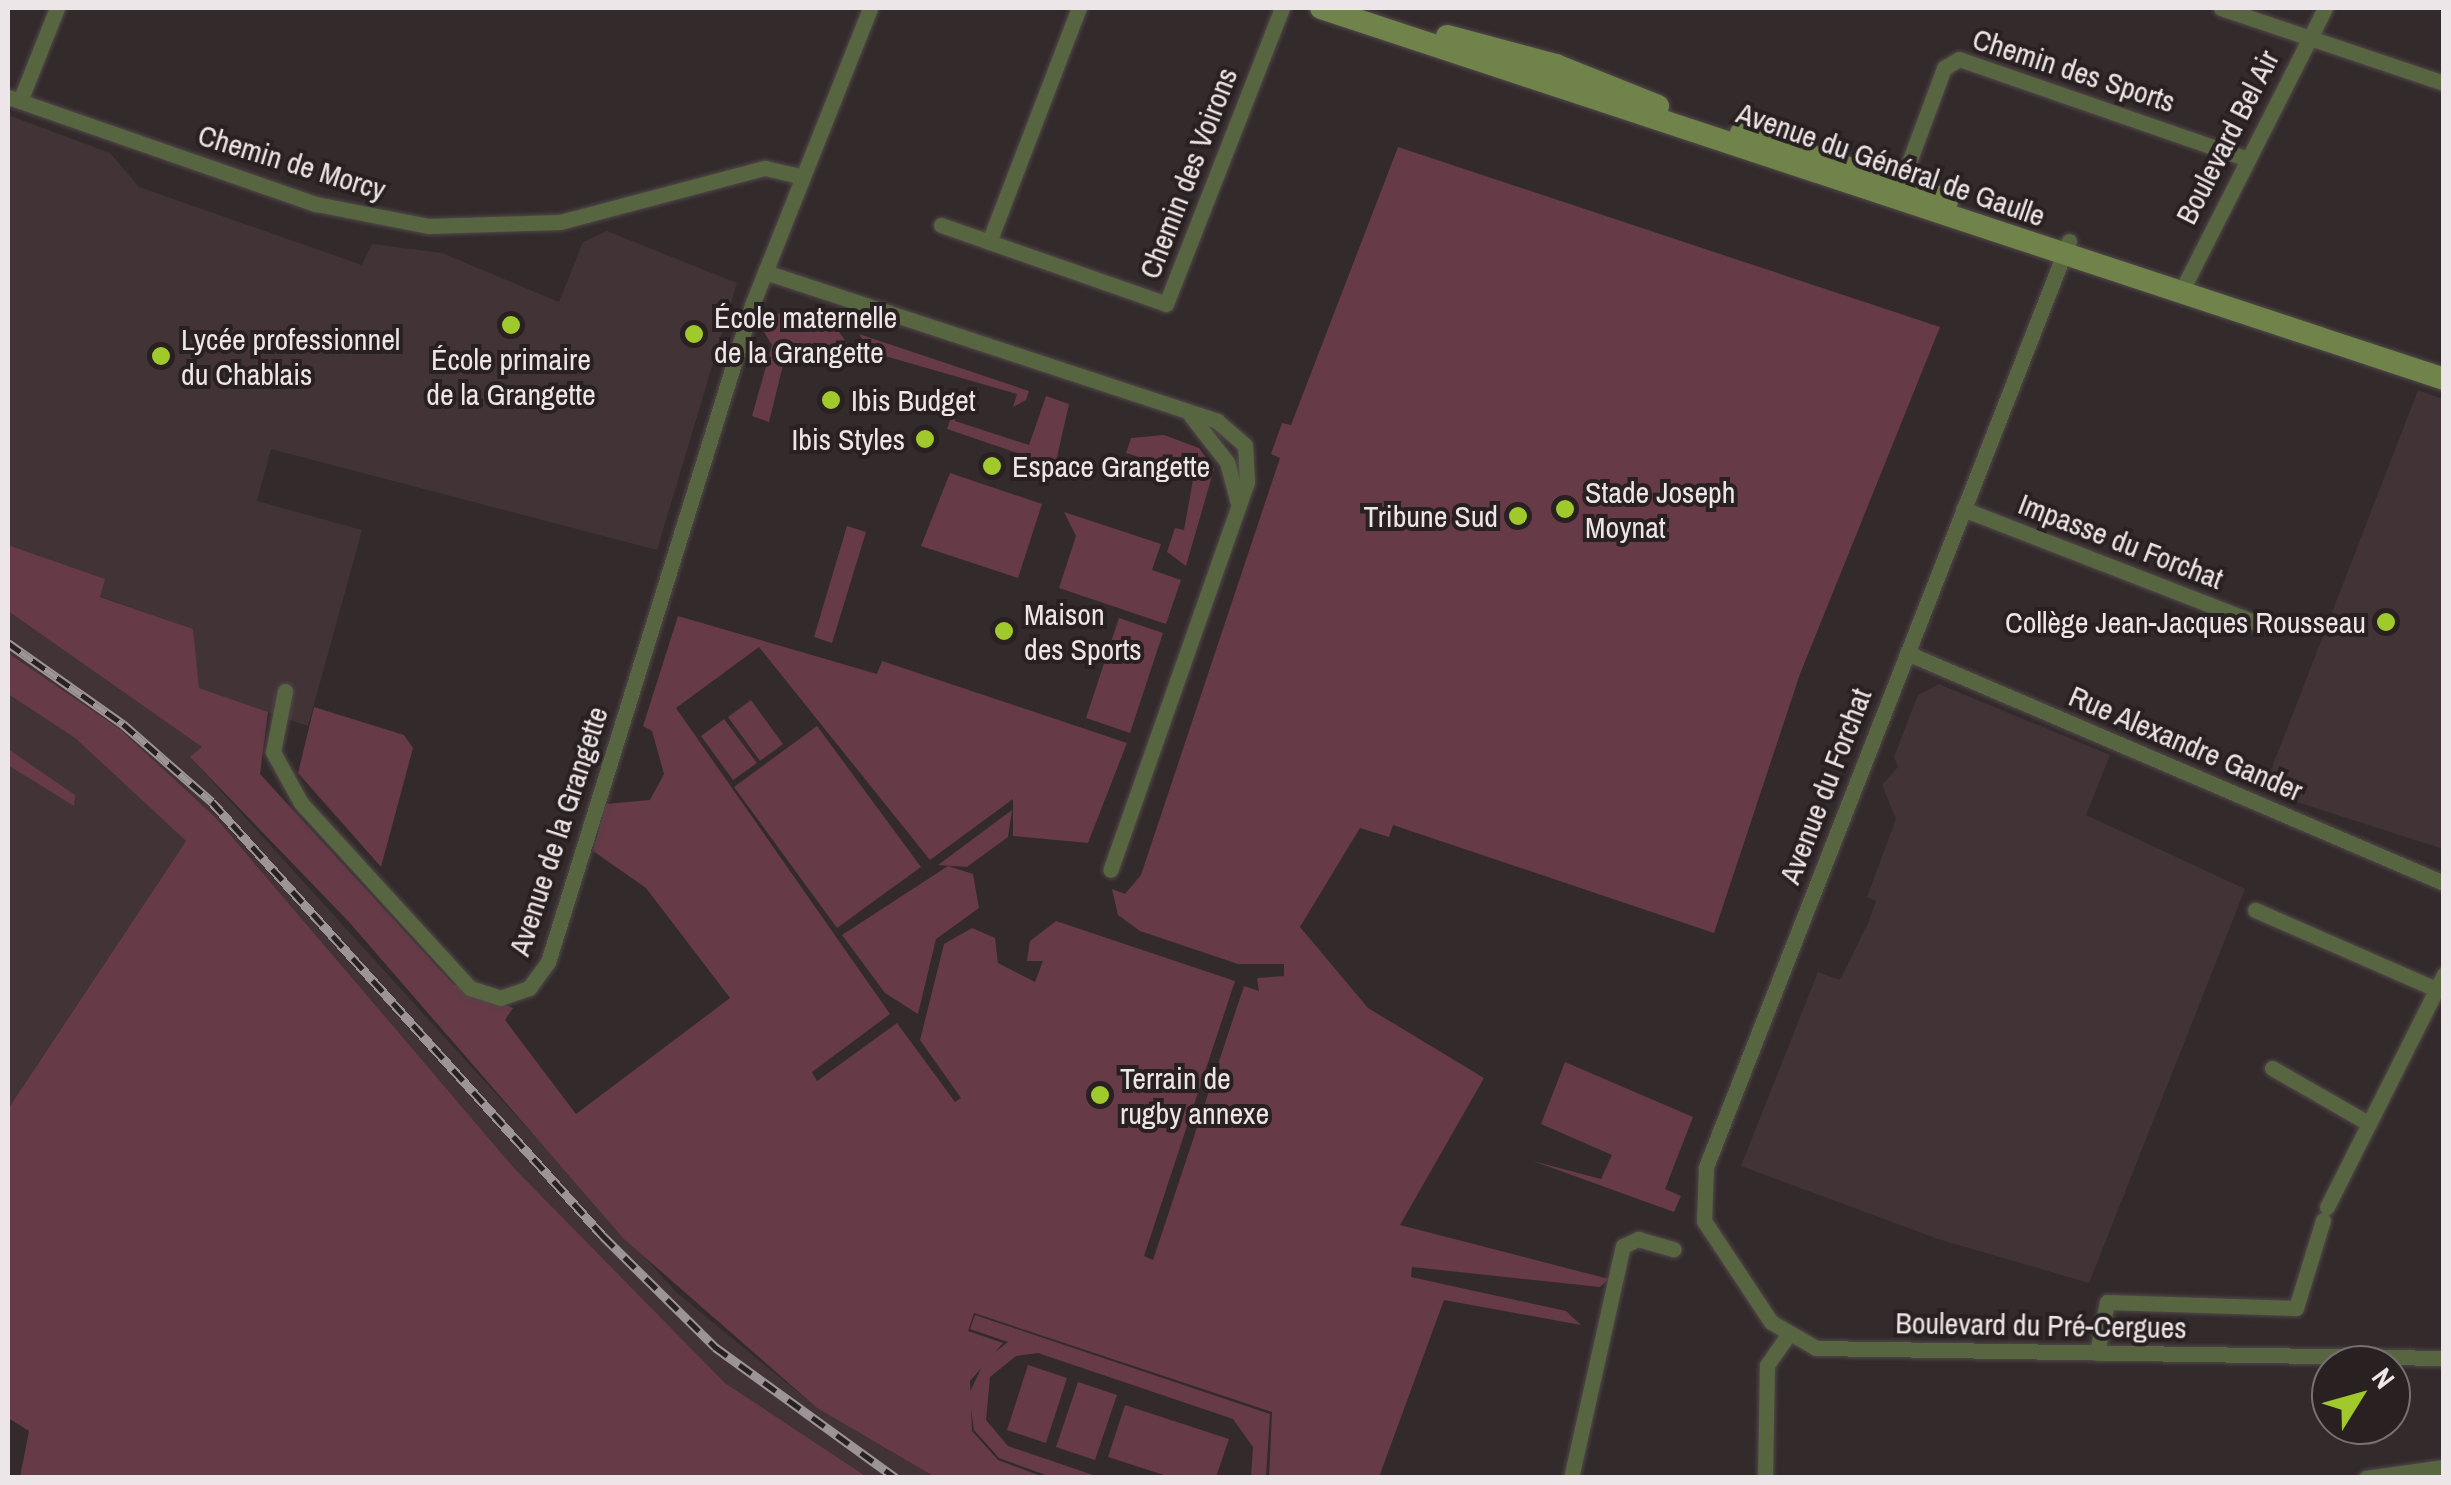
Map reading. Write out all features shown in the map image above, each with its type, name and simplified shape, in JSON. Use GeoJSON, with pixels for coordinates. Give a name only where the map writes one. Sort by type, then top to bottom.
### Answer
{"type":"FeatureCollection","features":[{"type":"Feature","properties":{"kind":"main road","name":"Avenue du Général de Gaulle"},"geometry":{"type":"LineString","coordinates":[[1321,8],[1561,94],[1650,115],[1854,190],[2066,247]]}},
{"type":"Feature","properties":{"kind":"main road","name":"Avenue du Général de Gaulle"},"geometry":{"type":"LineString","coordinates":[[1360,8],[1535,58],[1676,112],[1862,166],[2066,247],[2444,379]]}},
{"type":"Feature","properties":{"kind":"main road"},"geometry":{"type":"LineString","coordinates":[[1527,82],[1535,58]]}},
{"type":"Feature","properties":{"kind":"main road"},"geometry":{"type":"LineString","coordinates":[[1561,94],[1569,69]]}},
{"type":"Feature","properties":{"kind":"main road"},"geometry":{"type":"LineString","coordinates":[[1818,177],[1825,154]]}},
{"type":"Feature","properties":{"kind":"main road"},"geometry":{"type":"LineString","coordinates":[[1854,190],[1862,166]]}},
{"type":"Feature","properties":{"kind":"main road","name":"Avenue du Général de Gaulle"},"geometry":{"type":"LineString","coordinates":[[2183,286],[2444,367]]}},
{"type":"Feature","properties":{"kind":"street"},"geometry":{"type":"LineString","coordinates":[[14,99],[57,8]]}},
{"type":"Feature","properties":{"kind":"street","name":"Avenue de la Grangette"},"geometry":{"type":"LineString","coordinates":[[286,691],[272,742],[292,792],[470,988],[500,998],[530,988],[548,962],[765,272],[870,8]]}},
{"type":"Feature","properties":{"kind":"street"},"geometry":{"type":"LineString","coordinates":[[989,242],[1079,8]]}},
{"type":"Feature","properties":{"kind":"street","name":"Chemin des Voirons"},"geometry":{"type":"LineString","coordinates":[[941,226],[1166,304],[1282,8]]}},
{"type":"Feature","properties":{"kind":"street"},"geometry":{"type":"LineString","coordinates":[[2221,8],[2444,83]]}},
{"type":"Feature","properties":{"kind":"street","name":"Boulevard Bel Air"},"geometry":{"type":"LineString","coordinates":[[2183,286],[2325,8]]}},
{"type":"Feature","properties":{"kind":"street","name":"Chemin des Sports"},"geometry":{"type":"LineString","coordinates":[[1902,182],[1944,68],[1960,59],[2247,158]]}},
{"type":"Feature","properties":{"kind":"street","name":"Chemin de Morcy"},"geometry":{"type":"LineString","coordinates":[[14,99],[328,208],[428,226],[560,222],[766,168],[801,176]]}},
{"type":"Feature","properties":{"kind":"street","name":"Avenue du Forchat"},"geometry":{"type":"LineString","coordinates":[[1788,1336],[1708,1230],[1700,1189],[2066,247]]}},
{"type":"Feature","properties":{"kind":"street"},"geometry":{"type":"LineString","coordinates":[[765,272],[1233,430],[1250,463],[1239,506],[1110,870]]}},
{"type":"Feature","properties":{"kind":"street"},"geometry":{"type":"LineString","coordinates":[[1188,413],[1230,468],[1239,506]]}},
{"type":"Feature","properties":{"kind":"street"},"geometry":{"type":"LineString","coordinates":[[1230,468],[1250,463]]}},
{"type":"Feature","properties":{"kind":"street","name":"Impasse du Forchat"},"geometry":{"type":"LineString","coordinates":[[1963,509],[2259,624]]}},
{"type":"Feature","properties":{"kind":"street","name":"Rue Alexandre Gander"},"geometry":{"type":"LineString","coordinates":[[1906,652],[2444,883]]}},
{"type":"Feature","properties":{"kind":"street"},"geometry":{"type":"LineString","coordinates":[[2097,1353],[2108,1302],[2296,1308],[2325,1213],[2440,981],[2255,910]]}},
{"type":"Feature","properties":{"kind":"street"},"geometry":{"type":"LineString","coordinates":[[2272,1068],[2368,1124]]}},
{"type":"Feature","properties":{"kind":"street"},"geometry":{"type":"LineString","coordinates":[[1571,1478],[1623,1246],[1634,1239],[1674,1248]]}},
{"type":"Feature","properties":{"kind":"street"},"geometry":{"type":"LineString","coordinates":[[1765,1478],[1767,1365],[1788,1336]]}},
{"type":"Feature","properties":{"kind":"street","name":"Boulevard du Pré-Cergues"},"geometry":{"type":"LineString","coordinates":[[1788,1336],[1824,1349],[2444,1358]]}},
{"type":"Feature","properties":{"kind":"street"},"geometry":{"type":"LineString","coordinates":[[2366,1478],[2444,1467]]}},
{"type":"Feature","properties":{"kind":"shaded area"},"geometry":{"type":"Polygon","coordinates":[[[8,115],[110,153],[139,187],[362,265],[372,244],[442,253],[559,302],[583,242],[607,231],[737,283],[657,550],[271,449],[257,501],[362,530],[308,726],[199,688],[192,629],[99,596],[104,579],[8,545],[8,115]]]}},
{"type":"Feature","properties":{"kind":"shaded area"},"geometry":{"type":"Polygon","coordinates":[[[1398,147],[1940,327],[1800,674],[1714,933],[1393,825],[1389,837],[1360,828],[1300,927],[1368,1008],[1484,1078],[1400,1225],[1609,1279],[1600,1287],[1412,1267],[1411,1277],[1566,1311],[1581,1325],[1444,1300],[1379,1477],[1269,1477],[1272,1412],[974,1313],[968,1331],[1003,1343],[970,1381],[972,1431],[998,1460],[1044,1477],[935,1477],[817,1408],[624,1239],[349,922],[190,757],[202,747],[8,611],[8,545],[105,579],[100,597],[193,629],[199,688],[268,712],[260,774],[453,984],[513,1008],[505,1020],[576,1114],[730,998],[646,888],[593,851],[606,804],[650,800],[664,774],[652,731],[643,726],[678,616],[877,674],[882,661],[1127,743],[1088,843],[1013,836],[1013,799],[930,860],[759,647],[676,708],[890,1014],[812,1072],[817,1081],[897,1023],[955,1102],[961,1098],[920,1040],[944,944],[972,928],[995,938],[998,963],[1035,982],[1043,961],[1027,961],[1030,941],[1056,921],[1235,981],[1144,1256],[1153,1260],[1244,986],[1259,991],[1257,978],[1284,976],[1284,964],[1238,964],[1140,931],[1118,915],[1112,889],[1125,894],[1141,875],[1280,458],[1271,454],[1282,423],[1291,425],[1398,147]]]}},
{"type":"Feature","properties":{"kind":"shaded area"},"geometry":{"type":"Polygon","coordinates":[[[789,311],[837,329],[851,349],[847,360],[823,352],[817,367],[783,365],[769,422],[752,416],[772,345],[764,332],[770,316],[789,311]]]}},
{"type":"Feature","properties":{"kind":"shaded area"},"geometry":{"type":"Polygon","coordinates":[[[859,334],[1029,391],[1026,400],[1013,407],[1017,394],[871,352],[859,334]]]}},
{"type":"Feature","properties":{"kind":"shaded area","name":"Collège Jean-Jacques Rousseau"},"geometry":{"type":"Polygon","coordinates":[[[2418,390],[2443,399],[2443,849],[2263,791],[2418,390]]]}},
{"type":"Feature","properties":{"kind":"shaded area"},"geometry":{"type":"Polygon","coordinates":[[[1046,396],[1069,404],[1055,466],[947,429],[955,405],[955,421],[1029,445],[1046,396]]]}},
{"type":"Feature","properties":{"kind":"shaded area"},"geometry":{"type":"Polygon","coordinates":[[[1164,435],[1199,448],[1214,469],[1186,566],[1167,552],[1175,528],[1184,530],[1194,474],[1126,453],[1131,438],[1164,435]]]}},
{"type":"Feature","properties":{"kind":"shaded area"},"geometry":{"type":"Polygon","coordinates":[[[950,473],[1042,504],[1018,578],[921,546],[950,473]]]}},
{"type":"Feature","properties":{"kind":"shaded area"},"geometry":{"type":"Polygon","coordinates":[[[1064,512],[1161,544],[1152,570],[1181,580],[1166,624],[1059,588],[1076,536],[1064,512]]]}},
{"type":"Feature","properties":{"kind":"shaded area"},"geometry":{"type":"Polygon","coordinates":[[[847,526],[866,532],[832,643],[814,637],[847,526]]]}},
{"type":"Feature","properties":{"kind":"shaded area"},"geometry":{"type":"Polygon","coordinates":[[[8,611],[203,747],[191,758],[677,1293],[817,1408],[935,1477],[867,1477],[725,1383],[515,1169],[215,817],[120,729],[8,653],[8,611]]]}},
{"type":"Feature","properties":{"kind":"shaded area"},"geometry":{"type":"Polygon","coordinates":[[[1119,618],[1163,633],[1130,733],[1086,718],[1119,618]]]}},
{"type":"Feature","properties":{"kind":"shaded area"},"geometry":{"type":"Polygon","coordinates":[[[8,653],[120,729],[215,817],[515,1169],[725,1383],[867,1477],[20,1477],[29,1431],[8,1418],[8,1109],[186,841],[75,738],[8,694],[8,653]]]}},
{"type":"Feature","properties":{"kind":"shaded area"},"geometry":{"type":"Polygon","coordinates":[[[1939,684],[2110,755],[2086,815],[2245,889],[2089,1283],[1938,1239],[1741,1166],[1818,972],[1840,980],[1868,923],[1876,901],[1867,897],[1896,819],[1882,785],[1898,767],[1894,757],[1918,695],[1939,684]]]}},
{"type":"Feature","properties":{"kind":"shaded area"},"geometry":{"type":"Polygon","coordinates":[[[8,694],[75,738],[186,841],[8,1109],[8,694]]]}},
{"type":"Feature","properties":{"kind":"shaded area"},"geometry":{"type":"Polygon","coordinates":[[[751,700],[783,744],[760,761],[728,717],[751,700]]]}},
{"type":"Feature","properties":{"kind":"shaded area"},"geometry":{"type":"Polygon","coordinates":[[[314,707],[404,735],[413,748],[381,867],[298,773],[314,707]]]}},
{"type":"Feature","properties":{"kind":"shaded area"},"geometry":{"type":"Polygon","coordinates":[[[724,719],[757,763],[733,780],[701,736],[724,719]]]}},
{"type":"Feature","properties":{"kind":"shaded area"},"geometry":{"type":"Polygon","coordinates":[[[817,726],[921,867],[837,928],[734,787],[817,726]]]}},
{"type":"Feature","properties":{"kind":"shaded area"},"geometry":{"type":"Polygon","coordinates":[[[8,749],[75,795],[74,806],[8,765],[8,749]]]}},
{"type":"Feature","properties":{"kind":"shaded area"},"geometry":{"type":"Polygon","coordinates":[[[1012,810],[1008,837],[967,867],[938,865],[1012,810]]]}},
{"type":"Feature","properties":{"kind":"shaded area"},"geometry":{"type":"Polygon","coordinates":[[[948,866],[973,874],[979,908],[936,939],[918,1014],[885,993],[842,935],[948,866]]]}},
{"type":"Feature","properties":{"kind":"shaded area"},"geometry":{"type":"Polygon","coordinates":[[[1565,1062],[1693,1117],[1665,1189],[1681,1196],[1674,1212],[1533,1161],[1601,1179],[1612,1155],[1541,1124],[1565,1062]]]}},
{"type":"Feature","properties":{"kind":"shaded area"},"geometry":{"type":"Polygon","coordinates":[[[975,1315],[1270,1414],[1266,1477],[1251,1477],[1253,1447],[1233,1419],[1038,1353],[1016,1356],[990,1377],[986,1420],[1008,1446],[1099,1477],[1051,1477],[999,1458],[974,1430],[969,1394],[985,1360],[1008,1342],[970,1329],[975,1315]]]}},
{"type":"Feature","properties":{"kind":"shaded area"},"geometry":{"type":"Polygon","coordinates":[[[1028,1365],[1067,1378],[1046,1443],[1007,1430],[1028,1365]]]}},
{"type":"Feature","properties":{"kind":"shaded area"},"geometry":{"type":"Polygon","coordinates":[[[1078,1382],[1117,1395],[1095,1460],[1056,1447],[1078,1382]]]}},
{"type":"Feature","properties":{"kind":"shaded area"},"geometry":{"type":"Polygon","coordinates":[[[1125,1405],[1229,1439],[1216,1477],[1170,1477],[1108,1457],[1125,1405]]]}},
{"type":"Feature","properties":{"kind":"railway"},"geometry":{"type":"LineString","coordinates":[[8,643],[123,724],[212,802],[603,1236],[715,1347],[896,1478]]}},
{"type":"Feature","properties":{"kind":"place","name":"École primaire de la Grangette"},"geometry":{"type":"Point","coordinates":[511,325]}},
{"type":"Feature","properties":{"kind":"place","name":"École maternelle de la Grangette"},"geometry":{"type":"Point","coordinates":[694,334]}},
{"type":"Feature","properties":{"kind":"place","name":"Lycée professionnel du Chablais"},"geometry":{"type":"Point","coordinates":[161,356]}},
{"type":"Feature","properties":{"kind":"place","name":"Ibis Budget"},"geometry":{"type":"Point","coordinates":[831,400]}},
{"type":"Feature","properties":{"kind":"place","name":"Ibis Styles"},"geometry":{"type":"Point","coordinates":[925,439]}},
{"type":"Feature","properties":{"kind":"place","name":"Espace Grangette"},"geometry":{"type":"Point","coordinates":[992,466]}},
{"type":"Feature","properties":{"kind":"place","name":"Stade Joseph Moynat"},"geometry":{"type":"Point","coordinates":[1565,509]}},
{"type":"Feature","properties":{"kind":"place","name":"Tribune Sud"},"geometry":{"type":"Point","coordinates":[1518,516]}},
{"type":"Feature","properties":{"kind":"place","name":"Collège Jean-Jacques Rousseau"},"geometry":{"type":"Point","coordinates":[2386,622]}},
{"type":"Feature","properties":{"kind":"place","name":"Maison des Sports"},"geometry":{"type":"Point","coordinates":[1004,631]}},
{"type":"Feature","properties":{"kind":"place","name":"Terrain de rugby annexe"},"geometry":{"type":"Point","coordinates":[1100,1095]}}]}
